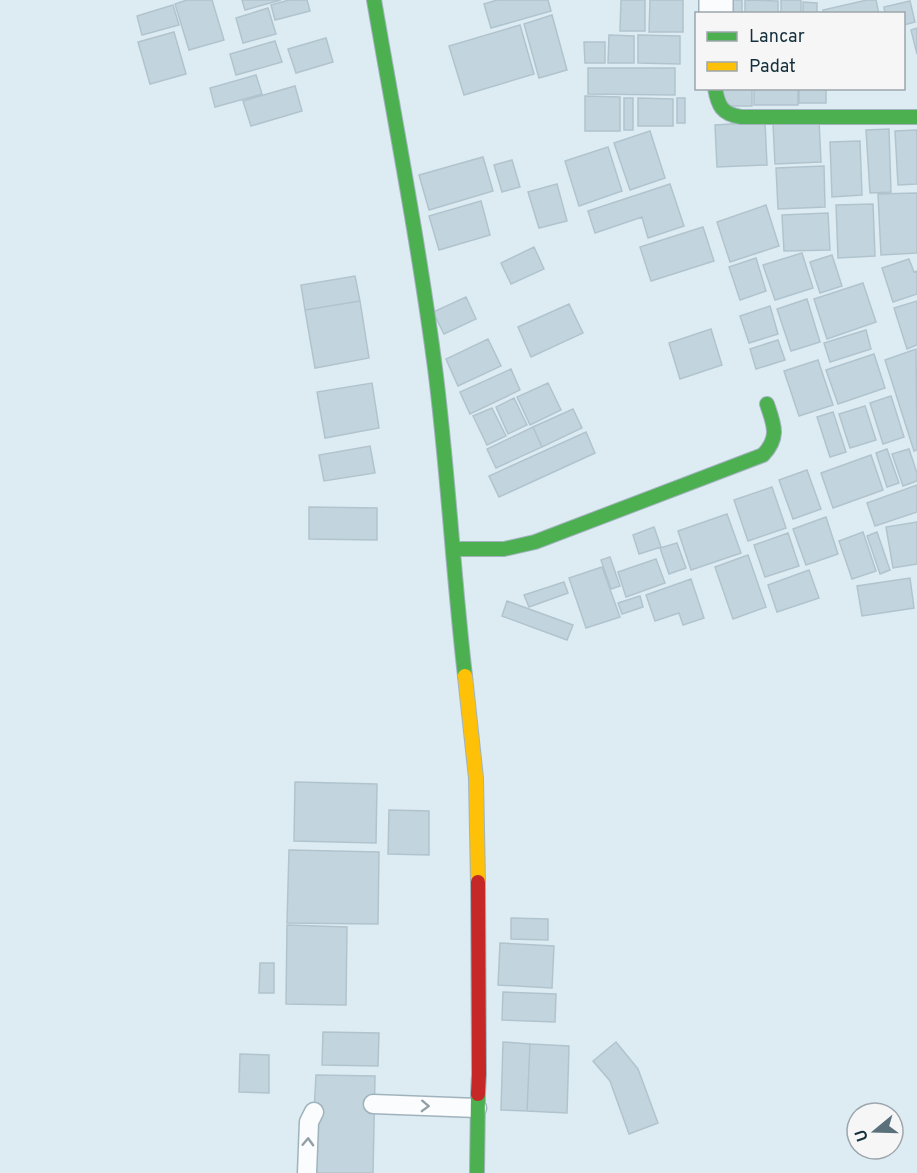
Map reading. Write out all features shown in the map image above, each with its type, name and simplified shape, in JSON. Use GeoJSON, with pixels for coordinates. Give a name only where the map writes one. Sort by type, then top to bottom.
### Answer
{"type":"FeatureCollection","features":[{"type":"Feature","properties":{"kind":"main road"},"geometry":{"type":"LineString","coordinates":[[374,0],[417,244],[435,368],[458,617],[476,778],[480,1074],[477,1108],[477,1173]]}},
{"type":"Feature","properties":{"kind":"main road"},"geometry":{"type":"LineString","coordinates":[[716,90],[721,110],[738,117],[917,117]]}},
{"type":"Feature","properties":{"kind":"main road"},"geometry":{"type":"LineString","coordinates":[[453,549],[504,549],[535,542],[763,455],[772,447],[775,435],[767,404]]}},
{"type":"Feature","properties":{"kind":"lane"},"geometry":{"type":"LineString","coordinates":[[373,1104],[477,1108]]}},
{"type":"Feature","properties":{"kind":"lane"},"geometry":{"type":"LineString","coordinates":[[307,1173],[309,1122],[314,1112]]}},
{"type":"Feature","properties":{"kind":"building"},"geometry":{"type":"Polygon","coordinates":[[[187,0],[212,0],[224,40],[189,50],[175,4],[187,0]]]}},
{"type":"Feature","properties":{"kind":"building"},"geometry":{"type":"Polygon","coordinates":[[[242,0],[281,0],[245,10],[242,0]]]}},
{"type":"Feature","properties":{"kind":"building"},"geometry":{"type":"Polygon","coordinates":[[[289,0],[307,0],[310,11],[275,20],[271,5],[289,0]]]}},
{"type":"Feature","properties":{"kind":"building"},"geometry":{"type":"Polygon","coordinates":[[[497,0],[548,0],[551,11],[491,28],[484,4],[497,0]]]}},
{"type":"Feature","properties":{"kind":"building"},"geometry":{"type":"Polygon","coordinates":[[[621,0],[645,0],[645,31],[620,31],[621,0]]]}},
{"type":"Feature","properties":{"kind":"building"},"geometry":{"type":"Polygon","coordinates":[[[650,0],[683,0],[683,32],[649,32],[650,0]]]}},
{"type":"Feature","properties":{"kind":"building"},"geometry":{"type":"Polygon","coordinates":[[[721,0],[742,0],[742,12],[721,12],[721,0]]]}},
{"type":"Feature","properties":{"kind":"building"},"geometry":{"type":"Polygon","coordinates":[[[745,0],[778,1],[778,12],[745,12],[745,0]]]}},
{"type":"Feature","properties":{"kind":"building"},"geometry":{"type":"Polygon","coordinates":[[[781,0],[801,0],[801,12],[781,12],[781,0]]]}},
{"type":"Feature","properties":{"kind":"building"},"geometry":{"type":"Polygon","coordinates":[[[876,0],[879,12],[824,12],[823,10],[876,0]]]}},
{"type":"Feature","properties":{"kind":"building"},"geometry":{"type":"Polygon","coordinates":[[[910,1],[915,22],[905,25],[905,12],[885,12],[884,7],[910,1]]]}},
{"type":"Feature","properties":{"kind":"building"},"geometry":{"type":"Polygon","coordinates":[[[803,2],[817,3],[817,12],[803,12],[803,2]]]}},
{"type":"Feature","properties":{"kind":"building"},"geometry":{"type":"Polygon","coordinates":[[[173,5],[179,25],[142,35],[137,16],[173,5]]]}},
{"type":"Feature","properties":{"kind":"building"},"geometry":{"type":"Polygon","coordinates":[[[268,8],[276,34],[243,43],[236,18],[268,8]]]}},
{"type":"Feature","properties":{"kind":"building"},"geometry":{"type":"Polygon","coordinates":[[[552,15],[567,70],[539,78],[524,24],[552,15]]]}},
{"type":"Feature","properties":{"kind":"building"},"geometry":{"type":"Polygon","coordinates":[[[520,25],[534,74],[464,95],[449,46],[520,25]]]}},
{"type":"Feature","properties":{"kind":"building"},"geometry":{"type":"Polygon","coordinates":[[[917,28],[917,54],[911,30],[917,28]]]}},
{"type":"Feature","properties":{"kind":"building"},"geometry":{"type":"Polygon","coordinates":[[[174,32],[186,74],[150,84],[138,42],[174,32]]]}},
{"type":"Feature","properties":{"kind":"building"},"geometry":{"type":"Polygon","coordinates":[[[609,35],[634,36],[634,63],[608,63],[609,35]]]}},
{"type":"Feature","properties":{"kind":"building"},"geometry":{"type":"Polygon","coordinates":[[[638,35],[680,36],[680,64],[638,63],[638,35]]]}},
{"type":"Feature","properties":{"kind":"building"},"geometry":{"type":"Polygon","coordinates":[[[326,38],[333,62],[296,73],[288,49],[326,38]]]}},
{"type":"Feature","properties":{"kind":"building"},"geometry":{"type":"Polygon","coordinates":[[[275,41],[282,62],[236,75],[230,54],[275,41]]]}},
{"type":"Feature","properties":{"kind":"building"},"geometry":{"type":"Polygon","coordinates":[[[584,42],[605,42],[605,63],[585,63],[584,42]]]}},
{"type":"Feature","properties":{"kind":"building"},"geometry":{"type":"Polygon","coordinates":[[[588,68],[675,68],[675,95],[588,94],[588,68]]]}},
{"type":"Feature","properties":{"kind":"building"},"geometry":{"type":"Polygon","coordinates":[[[256,75],[262,94],[215,107],[210,88],[256,75]]]}},
{"type":"Feature","properties":{"kind":"building"},"geometry":{"type":"Polygon","coordinates":[[[295,86],[302,111],[251,126],[243,101],[295,86]]]}},
{"type":"Feature","properties":{"kind":"building"},"geometry":{"type":"Polygon","coordinates":[[[722,90],[752,90],[752,106],[722,106],[722,90]]]}},
{"type":"Feature","properties":{"kind":"building"},"geometry":{"type":"Polygon","coordinates":[[[754,90],[798,90],[798,105],[754,105],[754,90]]]}},
{"type":"Feature","properties":{"kind":"building"},"geometry":{"type":"Polygon","coordinates":[[[799,90],[826,90],[826,103],[799,103],[799,90]]]}},
{"type":"Feature","properties":{"kind":"building"},"geometry":{"type":"Polygon","coordinates":[[[585,96],[620,97],[620,131],[585,131],[585,96]]]}},
{"type":"Feature","properties":{"kind":"building"},"geometry":{"type":"Polygon","coordinates":[[[624,98],[633,98],[633,130],[624,130],[624,98]]]}},
{"type":"Feature","properties":{"kind":"building"},"geometry":{"type":"Polygon","coordinates":[[[638,98],[673,99],[673,126],[638,126],[638,98]]]}},
{"type":"Feature","properties":{"kind":"building"},"geometry":{"type":"Polygon","coordinates":[[[677,98],[685,98],[685,123],[677,123],[677,98]]]}},
{"type":"Feature","properties":{"kind":"building"},"geometry":{"type":"Polygon","coordinates":[[[819,120],[821,162],[775,164],[773,123],[819,120]]]}},
{"type":"Feature","properties":{"kind":"building"},"geometry":{"type":"Polygon","coordinates":[[[765,122],[767,165],[717,167],[715,125],[765,122]]]}},
{"type":"Feature","properties":{"kind":"building"},"geometry":{"type":"Polygon","coordinates":[[[889,129],[891,192],[870,193],[866,130],[889,129]]]}},
{"type":"Feature","properties":{"kind":"building"},"geometry":{"type":"Polygon","coordinates":[[[917,130],[917,184],[898,185],[895,131],[917,130]]]}},
{"type":"Feature","properties":{"kind":"building"},"geometry":{"type":"Polygon","coordinates":[[[650,131],[665,178],[630,190],[614,143],[650,131]]]}},
{"type":"Feature","properties":{"kind":"building"},"geometry":{"type":"Polygon","coordinates":[[[860,141],[862,195],[832,197],[830,142],[860,141]]]}},
{"type":"Feature","properties":{"kind":"building"},"geometry":{"type":"Polygon","coordinates":[[[608,147],[622,191],[579,206],[565,161],[608,147]]]}},
{"type":"Feature","properties":{"kind":"building"},"geometry":{"type":"Polygon","coordinates":[[[483,157],[493,191],[429,210],[419,175],[483,157]]]}},
{"type":"Feature","properties":{"kind":"building"},"geometry":{"type":"Polygon","coordinates":[[[512,160],[520,187],[502,192],[494,165],[512,160]]]}},
{"type":"Feature","properties":{"kind":"building"},"geometry":{"type":"Polygon","coordinates":[[[824,166],[825,207],[778,209],[776,168],[824,166]]]}},
{"type":"Feature","properties":{"kind":"building"},"geometry":{"type":"Polygon","coordinates":[[[557,184],[567,221],[539,228],[528,192],[557,184]]]}},
{"type":"Feature","properties":{"kind":"building"},"geometry":{"type":"Polygon","coordinates":[[[670,184],[684,226],[648,238],[642,217],[595,233],[588,211],[670,184]]]}},
{"type":"Feature","properties":{"kind":"building"},"geometry":{"type":"Polygon","coordinates":[[[917,193],[917,253],[881,255],[878,194],[917,193]]]}},
{"type":"Feature","properties":{"kind":"building"},"geometry":{"type":"Polygon","coordinates":[[[481,201],[490,235],[439,250],[429,216],[481,201]]]}},
{"type":"Feature","properties":{"kind":"building"},"geometry":{"type":"Polygon","coordinates":[[[873,204],[875,256],[838,258],[836,205],[873,204]]]}},
{"type":"Feature","properties":{"kind":"building"},"geometry":{"type":"Polygon","coordinates":[[[766,205],[779,246],[730,262],[717,222],[766,205]]]}},
{"type":"Feature","properties":{"kind":"building"},"geometry":{"type":"Polygon","coordinates":[[[828,213],[830,250],[784,251],[782,215],[828,213]]]}},
{"type":"Feature","properties":{"kind":"building"},"geometry":{"type":"Polygon","coordinates":[[[703,227],[714,261],[651,281],[640,247],[703,227]]]}},
{"type":"Feature","properties":{"kind":"building"},"geometry":{"type":"Polygon","coordinates":[[[534,247],[544,269],[511,284],[501,263],[534,247]]]}},
{"type":"Feature","properties":{"kind":"building"},"geometry":{"type":"Polygon","coordinates":[[[802,253],[813,288],[775,300],[763,265],[802,253]]]}},
{"type":"Feature","properties":{"kind":"building"},"geometry":{"type":"Polygon","coordinates":[[[832,255],[842,286],[820,293],[810,262],[832,255]]]}},
{"type":"Feature","properties":{"kind":"building"},"geometry":{"type":"Polygon","coordinates":[[[756,258],[766,291],[740,300],[729,267],[756,258]]]}},
{"type":"Feature","properties":{"kind":"building"},"geometry":{"type":"Polygon","coordinates":[[[909,259],[914,272],[917,271],[917,294],[893,302],[882,268],[909,259]]]}},
{"type":"Feature","properties":{"kind":"building"},"geometry":{"type":"Polygon","coordinates":[[[355,276],[360,301],[305,310],[301,285],[355,276]]]}},
{"type":"Feature","properties":{"kind":"building"},"geometry":{"type":"Polygon","coordinates":[[[863,283],[876,322],[827,339],[814,299],[863,283]]]}},
{"type":"Feature","properties":{"kind":"building"},"geometry":{"type":"Polygon","coordinates":[[[466,297],[476,319],[444,334],[433,312],[466,297]]]}},
{"type":"Feature","properties":{"kind":"building"},"geometry":{"type":"Polygon","coordinates":[[[807,299],[820,342],[791,351],[777,309],[807,299]]]}},
{"type":"Feature","properties":{"kind":"building"},"geometry":{"type":"Polygon","coordinates":[[[360,301],[369,358],[315,368],[305,310],[360,301]]]}},
{"type":"Feature","properties":{"kind":"building"},"geometry":{"type":"Polygon","coordinates":[[[917,301],[917,345],[907,349],[894,308],[917,301]]]}},
{"type":"Feature","properties":{"kind":"building"},"geometry":{"type":"Polygon","coordinates":[[[569,304],[583,333],[531,357],[518,327],[569,304]]]}},
{"type":"Feature","properties":{"kind":"building"},"geometry":{"type":"Polygon","coordinates":[[[770,306],[778,334],[749,343],[740,316],[770,306]]]}},
{"type":"Feature","properties":{"kind":"building"},"geometry":{"type":"Polygon","coordinates":[[[711,329],[722,365],[680,379],[669,343],[711,329]]]}},
{"type":"Feature","properties":{"kind":"building"},"geometry":{"type":"Polygon","coordinates":[[[866,330],[871,349],[830,362],[824,343],[866,330]]]}},
{"type":"Feature","properties":{"kind":"building"},"geometry":{"type":"Polygon","coordinates":[[[488,339],[501,366],[458,386],[446,359],[488,339]]]}},
{"type":"Feature","properties":{"kind":"building"},"geometry":{"type":"Polygon","coordinates":[[[778,340],[785,360],[756,369],[750,349],[778,340]]]}},
{"type":"Feature","properties":{"kind":"building"},"geometry":{"type":"Polygon","coordinates":[[[916,349],[917,450],[914,451],[885,360],[916,349]]]}},
{"type":"Feature","properties":{"kind":"building"},"geometry":{"type":"Polygon","coordinates":[[[874,354],[885,388],[838,404],[826,370],[874,354]]]}},
{"type":"Feature","properties":{"kind":"building"},"geometry":{"type":"Polygon","coordinates":[[[818,360],[833,405],[799,416],[784,371],[818,360]]]}},
{"type":"Feature","properties":{"kind":"building"},"geometry":{"type":"Polygon","coordinates":[[[511,369],[520,390],[470,414],[460,392],[511,369]]]}},
{"type":"Feature","properties":{"kind":"building"},"geometry":{"type":"Polygon","coordinates":[[[372,383],[379,428],[325,438],[317,392],[372,383]]]}},
{"type":"Feature","properties":{"kind":"building"},"geometry":{"type":"Polygon","coordinates":[[[548,383],[561,410],[530,425],[517,397],[548,383]]]}},
{"type":"Feature","properties":{"kind":"building"},"geometry":{"type":"Polygon","coordinates":[[[891,396],[904,437],[883,444],[870,403],[891,396]]]}},
{"type":"Feature","properties":{"kind":"building"},"geometry":{"type":"Polygon","coordinates":[[[514,398],[527,425],[508,434],[496,407],[514,398]]]}},
{"type":"Feature","properties":{"kind":"building"},"geometry":{"type":"Polygon","coordinates":[[[865,406],[876,440],[850,448],[839,414],[865,406]]]}},
{"type":"Feature","properties":{"kind":"building"},"geometry":{"type":"Polygon","coordinates":[[[492,408],[506,436],[487,445],[473,416],[492,408]]]}},
{"type":"Feature","properties":{"kind":"building"},"geometry":{"type":"Polygon","coordinates":[[[573,409],[582,428],[542,447],[533,427],[573,409]]]}},
{"type":"Feature","properties":{"kind":"building"},"geometry":{"type":"Polygon","coordinates":[[[833,412],[846,452],[830,457],[817,417],[833,412]]]}},
{"type":"Feature","properties":{"kind":"building"},"geometry":{"type":"Polygon","coordinates":[[[533,427],[542,447],[496,468],[487,449],[533,427]]]}},
{"type":"Feature","properties":{"kind":"building"},"geometry":{"type":"Polygon","coordinates":[[[586,432],[595,453],[499,497],[489,476],[586,432]]]}},
{"type":"Feature","properties":{"kind":"building"},"geometry":{"type":"Polygon","coordinates":[[[370,446],[375,473],[324,481],[319,455],[370,446]]]}},
{"type":"Feature","properties":{"kind":"building"},"geometry":{"type":"Polygon","coordinates":[[[887,449],[899,483],[887,487],[876,453],[887,449]]]}},
{"type":"Feature","properties":{"kind":"building"},"geometry":{"type":"Polygon","coordinates":[[[909,449],[917,473],[917,481],[903,486],[892,454],[909,449]]]}},
{"type":"Feature","properties":{"kind":"building"},"geometry":{"type":"Polygon","coordinates":[[[871,455],[883,490],[833,508],[821,473],[871,455]]]}},
{"type":"Feature","properties":{"kind":"building"},"geometry":{"type":"Polygon","coordinates":[[[807,470],[821,509],[793,519],[779,480],[807,470]]]}},
{"type":"Feature","properties":{"kind":"building"},"geometry":{"type":"Polygon","coordinates":[[[917,485],[917,512],[875,526],[867,503],[917,485]]]}},
{"type":"Feature","properties":{"kind":"building"},"geometry":{"type":"Polygon","coordinates":[[[772,487],[786,528],[748,541],[734,500],[772,487]]]}},
{"type":"Feature","properties":{"kind":"building"},"geometry":{"type":"Polygon","coordinates":[[[309,507],[377,508],[377,540],[309,539],[309,507]]]}},
{"type":"Feature","properties":{"kind":"building"},"geometry":{"type":"Polygon","coordinates":[[[727,514],[741,553],[691,570],[678,531],[727,514]]]}},
{"type":"Feature","properties":{"kind":"building"},"geometry":{"type":"Polygon","coordinates":[[[826,517],[838,554],[806,565],[793,529],[826,517]]]}},
{"type":"Feature","properties":{"kind":"building"},"geometry":{"type":"Polygon","coordinates":[[[917,522],[917,564],[893,568],[886,527],[917,522]]]}},
{"type":"Feature","properties":{"kind":"building"},"geometry":{"type":"Polygon","coordinates":[[[654,527],[661,547],[639,554],[633,535],[654,527]]]}},
{"type":"Feature","properties":{"kind":"building"},"geometry":{"type":"Polygon","coordinates":[[[863,532],[876,571],[852,579],[839,541],[863,532]]]}},
{"type":"Feature","properties":{"kind":"building"},"geometry":{"type":"Polygon","coordinates":[[[877,532],[890,570],[880,574],[867,536],[877,532]]]}},
{"type":"Feature","properties":{"kind":"building"},"geometry":{"type":"Polygon","coordinates":[[[788,533],[799,566],[765,577],[754,545],[788,533]]]}},
{"type":"Feature","properties":{"kind":"building"},"geometry":{"type":"Polygon","coordinates":[[[677,543],[686,568],[669,574],[660,548],[677,543]]]}},
{"type":"Feature","properties":{"kind":"building"},"geometry":{"type":"Polygon","coordinates":[[[748,555],[766,607],[733,619],[715,567],[748,555]]]}},
{"type":"Feature","properties":{"kind":"building"},"geometry":{"type":"Polygon","coordinates":[[[610,557],[620,586],[611,589],[601,560],[610,557]]]}},
{"type":"Feature","properties":{"kind":"building"},"geometry":{"type":"Polygon","coordinates":[[[656,559],[665,583],[626,597],[618,572],[656,559]]]}},
{"type":"Feature","properties":{"kind":"building"},"geometry":{"type":"Polygon","coordinates":[[[602,567],[620,617],[586,628],[569,578],[602,567]]]}},
{"type":"Feature","properties":{"kind":"building"},"geometry":{"type":"Polygon","coordinates":[[[809,570],[819,598],[777,612],[768,585],[809,570]]]}},
{"type":"Feature","properties":{"kind":"building"},"geometry":{"type":"Polygon","coordinates":[[[910,578],[914,608],[862,616],[857,586],[910,578]]]}},
{"type":"Feature","properties":{"kind":"building"},"geometry":{"type":"Polygon","coordinates":[[[691,579],[704,618],[683,625],[679,613],[655,621],[646,595],[691,579]]]}},
{"type":"Feature","properties":{"kind":"building"},"geometry":{"type":"Polygon","coordinates":[[[564,582],[568,593],[529,607],[524,595],[564,582]]]}},
{"type":"Feature","properties":{"kind":"building"},"geometry":{"type":"Polygon","coordinates":[[[640,596],[643,607],[622,614],[618,603],[640,596]]]}},
{"type":"Feature","properties":{"kind":"building"},"geometry":{"type":"Polygon","coordinates":[[[507,601],[573,625],[567,640],[502,616],[507,601]]]}},
{"type":"Feature","properties":{"kind":"building"},"geometry":{"type":"Polygon","coordinates":[[[295,782],[377,784],[376,843],[294,841],[295,782]]]}},
{"type":"Feature","properties":{"kind":"building"},"geometry":{"type":"Polygon","coordinates":[[[389,810],[429,811],[429,855],[388,854],[389,810]]]}},
{"type":"Feature","properties":{"kind":"building"},"geometry":{"type":"Polygon","coordinates":[[[289,850],[379,852],[378,924],[287,923],[289,850]]]}},
{"type":"Feature","properties":{"kind":"building"},"geometry":{"type":"Polygon","coordinates":[[[511,918],[548,919],[548,940],[511,939],[511,918]]]}},
{"type":"Feature","properties":{"kind":"building"},"geometry":{"type":"Polygon","coordinates":[[[287,925],[347,927],[346,1005],[286,1004],[287,925]]]}},
{"type":"Feature","properties":{"kind":"building"},"geometry":{"type":"Polygon","coordinates":[[[500,943],[554,946],[552,988],[498,985],[500,943]]]}},
{"type":"Feature","properties":{"kind":"building"},"geometry":{"type":"Polygon","coordinates":[[[260,963],[274,963],[274,993],[259,993],[260,963]]]}},
{"type":"Feature","properties":{"kind":"building"},"geometry":{"type":"Polygon","coordinates":[[[503,992],[556,994],[555,1022],[502,1020],[503,992]]]}},
{"type":"Feature","properties":{"kind":"building"},"geometry":{"type":"Polygon","coordinates":[[[323,1032],[379,1033],[378,1066],[322,1065],[323,1032]]]}},
{"type":"Feature","properties":{"kind":"building"},"geometry":{"type":"Polygon","coordinates":[[[503,1042],[530,1044],[527,1111],[501,1110],[503,1042]]]}},
{"type":"Feature","properties":{"kind":"building"},"geometry":{"type":"Polygon","coordinates":[[[616,1042],[638,1069],[658,1123],[629,1134],[610,1081],[593,1061],[616,1042]]]}},
{"type":"Feature","properties":{"kind":"building"},"geometry":{"type":"Polygon","coordinates":[[[530,1044],[569,1046],[567,1113],[527,1111],[530,1044]]]}},
{"type":"Feature","properties":{"kind":"building"},"geometry":{"type":"Polygon","coordinates":[[[240,1054],[269,1055],[269,1093],[239,1092],[240,1054]]]}},
{"type":"Feature","properties":{"kind":"building"},"geometry":{"type":"Polygon","coordinates":[[[316,1075],[375,1076],[373,1173],[314,1173],[316,1075]]]}},
{"type":"Feature","properties":{"kind":"traffic: fast"},"geometry":{"type":"LineString","coordinates":[[374,0],[429,322],[465,676]]}},
{"type":"Feature","properties":{"kind":"traffic: fast"},"geometry":{"type":"LineString","coordinates":[[716,90],[722,108],[729,114],[741,117],[917,117]]}},
{"type":"Feature","properties":{"kind":"traffic: fast"},"geometry":{"type":"LineString","coordinates":[[453,549],[504,549],[535,542],[763,455],[774,436],[767,404]]}},
{"type":"Feature","properties":{"kind":"traffic: fast"},"geometry":{"type":"LineString","coordinates":[[477,1173],[478,1094]]}},
{"type":"Feature","properties":{"kind":"traffic: slow"},"geometry":{"type":"LineString","coordinates":[[465,676],[476,778],[478,882]]}},
{"type":"Feature","properties":{"kind":"traffic: jam"},"geometry":{"type":"LineString","coordinates":[[478,882],[478,1094]]}}]}
